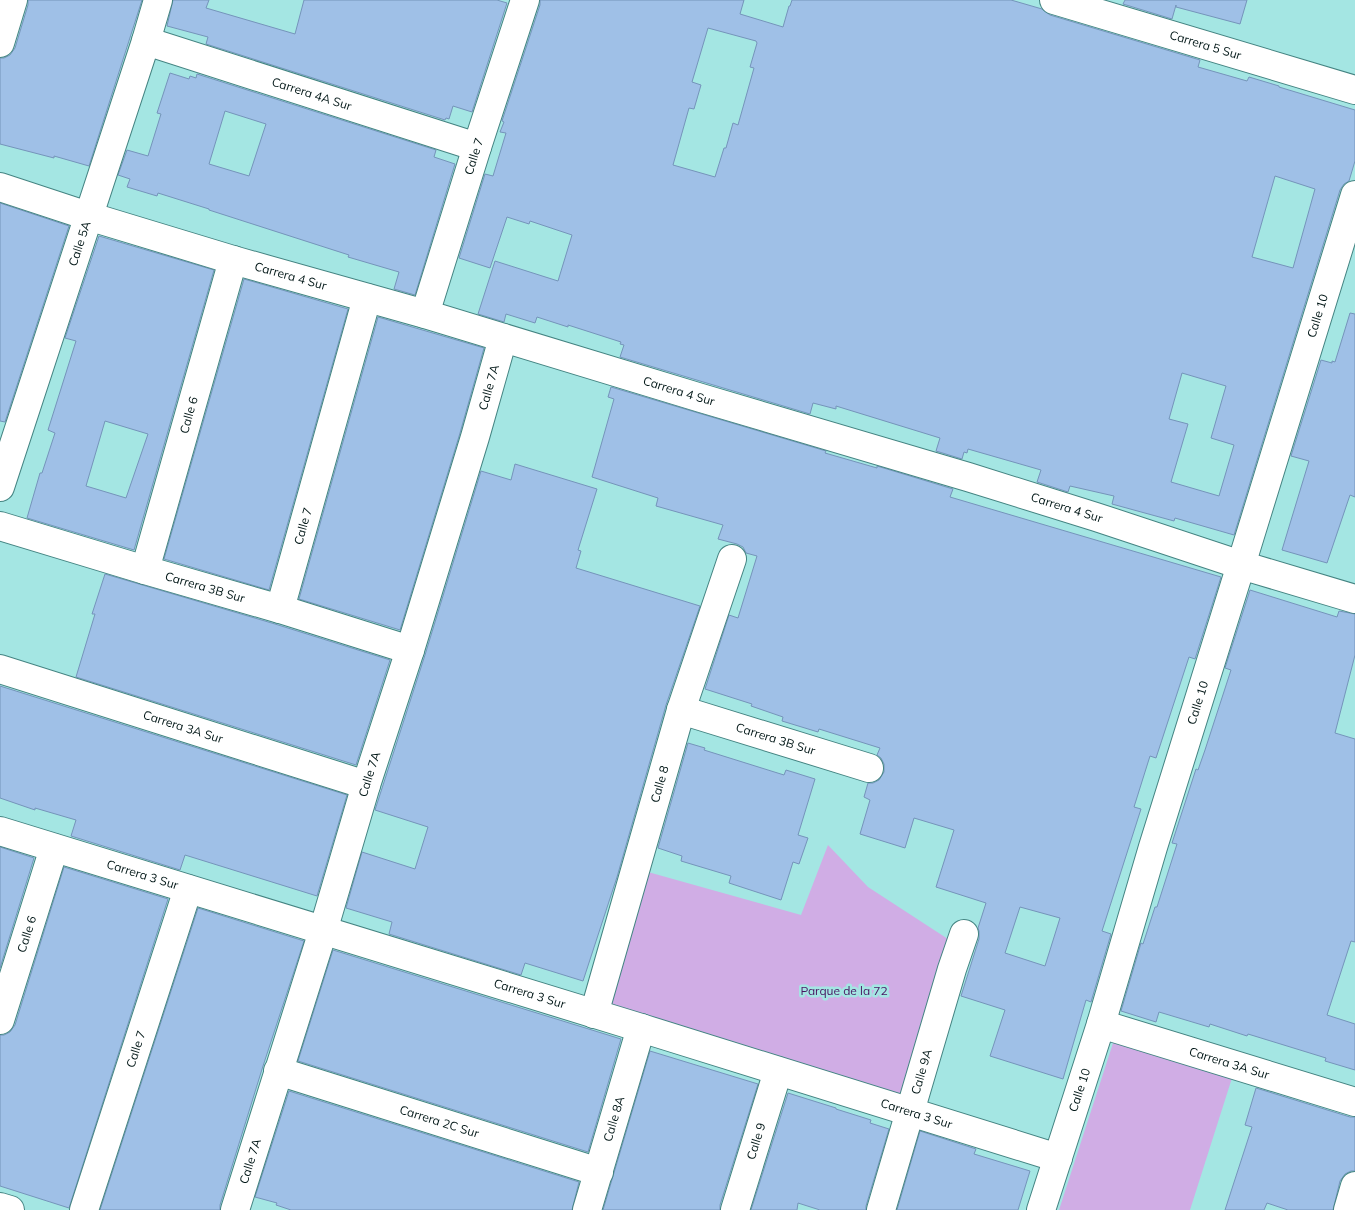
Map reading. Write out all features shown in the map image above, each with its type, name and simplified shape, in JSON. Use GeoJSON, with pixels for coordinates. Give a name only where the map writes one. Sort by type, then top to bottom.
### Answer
{"type":"FeatureCollection","features":[{"type":"Feature","properties":{"kind":"street"},"geometry":{"type":"LineString","coordinates":[[0,44],[14,0]]}},
{"type":"Feature","properties":{"kind":"street","name":"Calle 5A"},"geometry":{"type":"LineString","coordinates":[[0,488],[158,0]]}},
{"type":"Feature","properties":{"kind":"street","name":"Carrera 5 Sur"},"geometry":{"type":"LineString","coordinates":[[1054,0],[1355,90]]}},
{"type":"Feature","properties":{"kind":"street","name":"Calle 7"},"geometry":{"type":"LineString","coordinates":[[425,314],[520,1]]}},
{"type":"Feature","properties":{"kind":"street","name":"Carrera 4A Sur"},"geometry":{"type":"LineString","coordinates":[[146,41],[477,147]]}},
{"type":"Feature","properties":{"kind":"street","name":"Carrera 4 Sur"},"geometry":{"type":"LineString","coordinates":[[0,187],[232,260],[425,314],[968,477],[1241,565],[1355,599]]}},
{"type":"Feature","properties":{"kind":"street","name":"Calle 10"},"geometry":{"type":"LineString","coordinates":[[1041,1210],[1101,1024],[1153,847],[1355,195]]}},
{"type":"Feature","properties":{"kind":"street","name":"Calle 6"},"geometry":{"type":"LineString","coordinates":[[146,570],[232,260]]}},
{"type":"Feature","properties":{"kind":"street","name":"Calle 7"},"geometry":{"type":"LineString","coordinates":[[280,609],[367,298]]}},
{"type":"Feature","properties":{"kind":"street","name":"Calle 7A"},"geometry":{"type":"LineString","coordinates":[[235,1210],[324,931],[366,786],[410,650],[503,338]]}},
{"type":"Feature","properties":{"kind":"street","name":"Carrera 3B Sur"},"geometry":{"type":"LineString","coordinates":[[0,526],[280,609],[410,650]]}},
{"type":"Feature","properties":{"kind":"street","name":"Calle 8"},"geometry":{"type":"LineString","coordinates":[[594,1014],[681,710],[732,558]]}},
{"type":"Feature","properties":{"kind":"street","name":"Carrera 3A Sur"},"geometry":{"type":"LineString","coordinates":[[0,669],[366,786]]}},
{"type":"Feature","properties":{"kind":"street","name":"Carrera 3B Sur"},"geometry":{"type":"LineString","coordinates":[[681,710],[869,768]]}},
{"type":"Feature","properties":{"kind":"street","name":"Carrera 3 Sur"},"geometry":{"type":"LineString","coordinates":[[0,831],[1058,1158]]}},
{"type":"Feature","properties":{"kind":"street","name":"Calle 6"},"geometry":{"type":"LineString","coordinates":[[0,1020],[54,848]]}},
{"type":"Feature","properties":{"kind":"street","name":"Calle 7"},"geometry":{"type":"LineString","coordinates":[[84,1210],[188,889]]}},
{"type":"Feature","properties":{"kind":"street","name":"Calle 9A"},"geometry":{"type":"LineString","coordinates":[[881,1210],[964,934]]}},
{"type":"Feature","properties":{"kind":"street","name":"Carrera 3A Sur"},"geometry":{"type":"LineString","coordinates":[[1101,1024],[1355,1102]]}},
{"type":"Feature","properties":{"kind":"street","name":"Calle 8A"},"geometry":{"type":"LineString","coordinates":[[588,1210],[641,1028]]}},
{"type":"Feature","properties":{"kind":"street","name":"Carrera 2C Sur"},"geometry":{"type":"LineString","coordinates":[[278,1071],[599,1172]]}},
{"type":"Feature","properties":{"kind":"street","name":"Calle 9"},"geometry":{"type":"LineString","coordinates":[[735,1210],[778,1071]]}},
{"type":"Feature","properties":{"kind":"street"},"geometry":{"type":"LineString","coordinates":[[1348,1210],[1355,1186]]}},
{"type":"Feature","properties":{"kind":"street"},"geometry":{"type":"LineString","coordinates":[[0,1207],[10,1210]]}},
{"type":"Feature","properties":{"kind":"green space","name":"Parque de la 72"},"geometry":{"type":"Polygon","coordinates":[[[828,845],[868,887],[951,941],[901,1100],[606,1013],[648,872],[801,915],[828,845]]]}},
{"type":"Feature","properties":{"kind":"green space"},"geometry":{"type":"Polygon","coordinates":[[[1114,1040],[1232,1078],[1190,1210],[1059,1210],[1114,1040]]]}},
{"type":"Feature","properties":{"kind":"building"},"geometry":{"type":"Polygon","coordinates":[[[28,0],[142,0],[89,166],[0,144],[0,58],[10,55],[15,48],[28,0]]]}},
{"type":"Feature","properties":{"kind":"building"},"geometry":{"type":"Polygon","coordinates":[[[173,0],[209,0],[206,8],[295,34],[304,0],[497,0],[507,3],[472,112],[453,106],[449,119],[446,118],[445,120],[206,44],[208,37],[167,26],[173,0]]]}},
{"type":"Feature","properties":{"kind":"building"},"geometry":{"type":"Polygon","coordinates":[[[540,0],[744,0],[740,14],[783,27],[792,0],[1011,0],[1042,9],[1050,15],[1200,60],[1198,67],[1247,81],[1249,77],[1355,110],[1355,161],[1349,181],[1340,190],[1234,535],[1175,518],[1174,521],[1112,504],[1114,496],[1070,486],[1068,492],[1037,482],[1041,470],[968,449],[967,453],[964,452],[962,459],[936,451],[940,438],[836,406],[836,409],[813,403],[810,414],[620,357],[624,345],[620,344],[621,342],[568,325],[568,327],[537,317],[535,323],[506,314],[504,322],[478,314],[495,261],[558,281],[572,235],[530,221],[529,224],[507,217],[490,268],[459,258],[485,174],[493,176],[506,133],[500,132],[504,122],[502,121],[540,0]],[[708,28],[692,82],[701,85],[694,109],[689,108],[673,165],[715,177],[733,123],[738,125],[754,68],[750,67],[757,43],[756,41],[708,28]],[[1275,176],[1252,257],[1293,268],[1315,189],[1275,176]],[[1182,373],[1169,419],[1188,424],[1171,482],[1219,496],[1234,445],[1211,438],[1226,386],[1182,373]]]}},
{"type":"Feature","properties":{"kind":"building"},"geometry":{"type":"Polygon","coordinates":[[[1125,0],[1247,0],[1240,24],[1176,7],[1176,5],[1172,19],[1123,4],[1125,0]]]}},
{"type":"Feature","properties":{"kind":"building"},"geometry":{"type":"Polygon","coordinates":[[[170,73],[189,79],[190,76],[196,78],[197,74],[436,150],[434,157],[455,164],[415,295],[394,289],[399,272],[348,257],[349,255],[158,193],[157,196],[127,187],[130,179],[118,175],[127,150],[148,156],[161,114],[157,113],[170,73]],[[225,111],[209,164],[249,176],[266,124],[225,111]]]}},
{"type":"Feature","properties":{"kind":"building"},"geometry":{"type":"Polygon","coordinates":[[[0,203],[69,226],[5,422],[0,421],[0,203]]]}},
{"type":"Feature","properties":{"kind":"building"},"geometry":{"type":"Polygon","coordinates":[[[99,236],[214,270],[134,550],[27,518],[40,473],[42,473],[55,433],[48,430],[76,341],[65,338],[99,236]],[[105,421],[86,486],[126,498],[148,434],[105,421]]]}},
{"type":"Feature","properties":{"kind":"building"},"geometry":{"type":"Polygon","coordinates":[[[244,279],[348,309],[269,590],[164,559],[244,279]]]}},
{"type":"Feature","properties":{"kind":"building"},"geometry":{"type":"Polygon","coordinates":[[[1350,313],[1355,314],[1355,497],[1350,495],[1327,563],[1282,550],[1309,461],[1291,456],[1321,360],[1335,362],[1350,313]]]}},
{"type":"Feature","properties":{"kind":"building"},"geometry":{"type":"Polygon","coordinates":[[[378,317],[484,348],[400,630],[299,599],[378,317]]]}},
{"type":"Feature","properties":{"kind":"building"},"geometry":{"type":"Polygon","coordinates":[[[611,387],[826,451],[825,453],[877,468],[877,466],[953,489],[950,497],[1221,577],[1195,659],[1189,657],[1156,758],[1150,756],[1134,807],[1141,809],[1102,931],[1111,934],[1091,1002],[1086,1000],[1063,1079],[990,1056],[1005,1010],[961,996],[979,939],[978,928],[986,903],[936,887],[954,830],[914,818],[905,848],[860,834],[870,800],[864,797],[868,783],[879,780],[884,772],[884,764],[877,755],[880,748],[819,729],[818,732],[782,721],[783,717],[751,706],[752,704],[705,689],[729,615],[738,618],[757,556],[746,553],[743,547],[737,544],[718,539],[723,525],[656,506],[658,498],[592,477],[614,399],[608,397],[611,387]],[[1020,907],[1005,953],[1045,966],[1060,918],[1020,907]]]}},
{"type":"Feature","properties":{"kind":"building"},"geometry":{"type":"Polygon","coordinates":[[[515,464],[597,489],[578,550],[581,551],[576,568],[700,606],[666,705],[617,877],[583,981],[525,963],[521,975],[389,934],[392,922],[346,908],[362,852],[415,869],[428,827],[375,810],[481,471],[511,480],[515,464]]]}},
{"type":"Feature","properties":{"kind":"building"},"geometry":{"type":"Polygon","coordinates":[[[105,574],[390,660],[356,765],[76,677],[95,614],[92,614],[105,574]]]}},
{"type":"Feature","properties":{"kind":"building"},"geometry":{"type":"Polygon","coordinates":[[[1250,590],[1337,617],[1339,611],[1355,614],[1355,655],[1335,733],[1355,739],[1355,942],[1351,941],[1327,1015],[1355,1024],[1355,1070],[1325,1061],[1326,1058],[1210,1024],[1209,1027],[1159,1012],[1156,1022],[1121,1011],[1141,943],[1143,944],[1155,907],[1157,907],[1177,844],[1172,843],[1231,670],[1225,668],[1250,590]]]}},
{"type":"Feature","properties":{"kind":"building"},"geometry":{"type":"Polygon","coordinates":[[[0,686],[347,795],[317,896],[185,855],[180,870],[71,836],[76,820],[35,808],[35,810],[0,798],[0,686]]]}},
{"type":"Feature","properties":{"kind":"building"},"geometry":{"type":"Polygon","coordinates":[[[688,743],[705,748],[704,750],[784,775],[786,770],[815,779],[798,835],[808,838],[799,864],[793,862],[781,900],[729,883],[731,876],[681,861],[682,856],[658,848],[688,743]]]}},
{"type":"Feature","properties":{"kind":"building"},"geometry":{"type":"Polygon","coordinates":[[[0,847],[34,858],[0,968],[0,847]]]}},
{"type":"Feature","properties":{"kind":"building"},"geometry":{"type":"Polygon","coordinates":[[[64,867],[168,899],[69,1208],[0,1186],[0,1035],[10,1032],[15,1025],[64,867]]]}},
{"type":"Feature","properties":{"kind":"building"},"geometry":{"type":"Polygon","coordinates":[[[198,908],[304,941],[263,1066],[220,1210],[100,1210],[198,908]]]}},
{"type":"Feature","properties":{"kind":"building"},"geometry":{"type":"Polygon","coordinates":[[[333,950],[621,1039],[588,1152],[298,1061],[333,950]]]}},
{"type":"Feature","properties":{"kind":"building"},"geometry":{"type":"Polygon","coordinates":[[[650,1051],[758,1084],[720,1210],[603,1210],[650,1051]]]}},
{"type":"Feature","properties":{"kind":"building"},"geometry":{"type":"Polygon","coordinates":[[[1256,1088],[1355,1117],[1355,1171],[1345,1174],[1340,1181],[1333,1210],[1288,1210],[1267,1203],[1264,1210],[1225,1210],[1252,1127],[1245,1125],[1256,1088]]]}},
{"type":"Feature","properties":{"kind":"building"},"geometry":{"type":"Polygon","coordinates":[[[289,1091],[579,1182],[572,1210],[291,1210],[276,1205],[277,1203],[255,1197],[289,1091]]]}},
{"type":"Feature","properties":{"kind":"building"},"geometry":{"type":"Polygon","coordinates":[[[788,1093],[871,1120],[870,1123],[889,1129],[866,1210],[820,1210],[798,1203],[797,1210],[751,1210],[788,1093]]]}},
{"type":"Feature","properties":{"kind":"building"},"geometry":{"type":"Polygon","coordinates":[[[920,1131],[976,1149],[974,1154],[1030,1171],[1018,1210],[897,1210],[920,1131]]]}}]}
